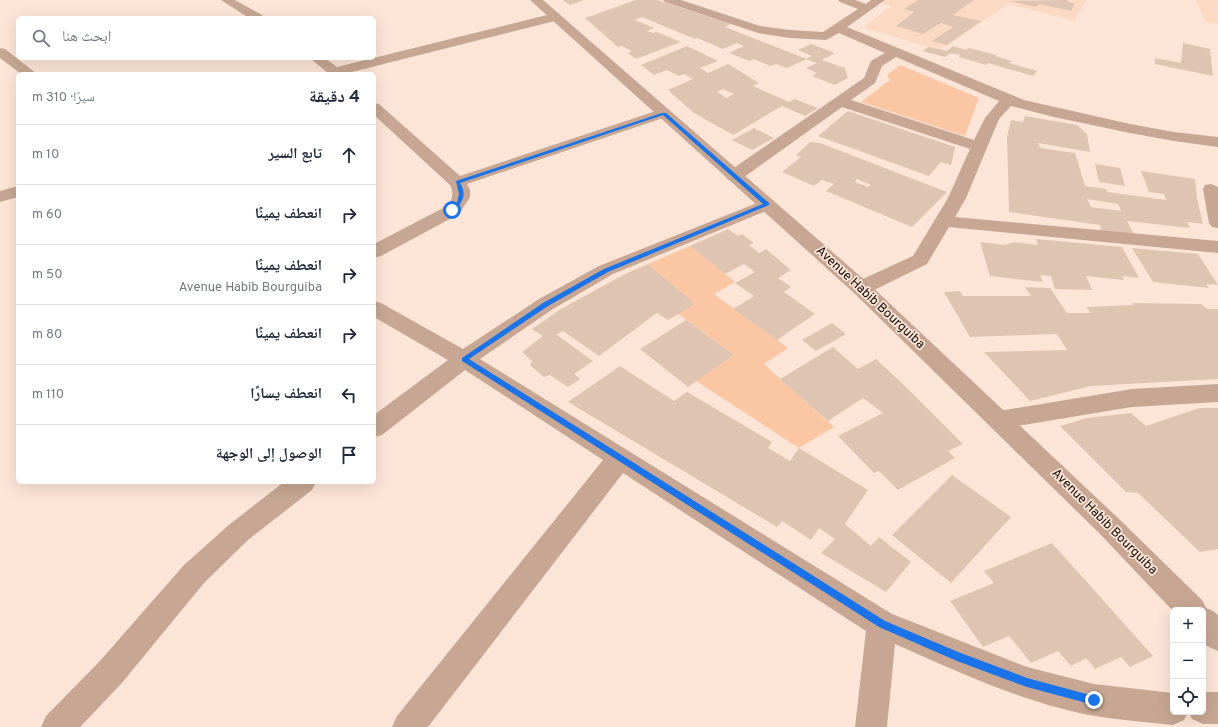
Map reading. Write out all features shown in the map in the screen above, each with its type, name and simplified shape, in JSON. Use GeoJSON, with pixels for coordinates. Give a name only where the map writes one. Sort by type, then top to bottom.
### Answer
{"type":"FeatureCollection","features":[{"type":"Feature","properties":{"kind":"street"},"geometry":{"type":"LineString","coordinates":[[227,0],[255,16]]}},
{"type":"Feature","properties":{"kind":"street","name":"Avenue Habib Bourguiba"},"geometry":{"type":"LineString","coordinates":[[536,0],[861,288],[1109,526],[1189,607]]}},
{"type":"Feature","properties":{"kind":"street"},"geometry":{"type":"LineString","coordinates":[[668,0],[758,29],[790,34],[826,36],[879,0]]}},
{"type":"Feature","properties":{"kind":"street"},"geometry":{"type":"LineString","coordinates":[[844,0],[867,8]]}},
{"type":"Feature","properties":{"kind":"street"},"geometry":{"type":"LineString","coordinates":[[340,72],[555,17]]}},
{"type":"Feature","properties":{"kind":"street"},"geometry":{"type":"LineString","coordinates":[[838,28],[1008,100],[1036,109],[1186,140],[1218,142]]}},
{"type":"Feature","properties":{"kind":"street"},"geometry":{"type":"LineString","coordinates":[[0,52],[27,72]]}},
{"type":"Feature","properties":{"kind":"street"},"geometry":{"type":"LineString","coordinates":[[734,176],[870,80],[876,64],[896,52]]}},
{"type":"Feature","properties":{"kind":"street"},"geometry":{"type":"LineString","coordinates":[[320,60],[335,72]]}},
{"type":"Feature","properties":{"kind":"street"},"geometry":{"type":"LineString","coordinates":[[861,288],[920,260],[957,198],[992,118],[1008,100]]}},
{"type":"Feature","properties":{"kind":"street"},"geometry":{"type":"LineString","coordinates":[[839,101],[979,147]]}},
{"type":"Feature","properties":{"kind":"street"},"geometry":{"type":"LineString","coordinates":[[376,109],[457,182],[461,188],[462,194],[460,202],[452,210],[376,251]]}},
{"type":"Feature","properties":{"kind":"street"},"geometry":{"type":"LineString","coordinates":[[457,182],[664,114]]}},
{"type":"Feature","properties":{"kind":"street"},"geometry":{"type":"LineString","coordinates":[[1211,190],[1218,223]]}},
{"type":"Feature","properties":{"kind":"street"},"geometry":{"type":"LineString","coordinates":[[0,197],[16,192]]}},
{"type":"Feature","properties":{"kind":"street"},"geometry":{"type":"LineString","coordinates":[[376,426],[464,359],[546,304],[606,270],[767,204]]}},
{"type":"Feature","properties":{"kind":"street"},"geometry":{"type":"LineString","coordinates":[[943,221],[1218,247]]}},
{"type":"Feature","properties":{"kind":"street"},"geometry":{"type":"LineString","coordinates":[[376,309],[464,359],[619,459],[882,624],[957,656],[1027,683],[1094,700],[1170,708]]}},
{"type":"Feature","properties":{"kind":"street"},"geometry":{"type":"LineString","coordinates":[[999,420],[1132,398],[1218,393]]}},
{"type":"Feature","properties":{"kind":"street"},"geometry":{"type":"LineString","coordinates":[[410,726],[619,459]]}},
{"type":"Feature","properties":{"kind":"street"},"geometry":{"type":"LineString","coordinates":[[57,727],[110,673],[194,574],[239,532],[300,484]]}},
{"type":"Feature","properties":{"kind":"street"},"geometry":{"type":"LineString","coordinates":[[872,727],[882,624]]}},
{"type":"Feature","properties":{"kind":"street"},"geometry":{"type":"LineString","coordinates":[[1206,624],[1218,636]]}},
{"type":"Feature","properties":{"kind":"street"},"geometry":{"type":"LineString","coordinates":[[1206,708],[1218,708]]}},
{"type":"Feature","properties":{"kind":"shaded area"},"geometry":{"type":"Polygon","coordinates":[[[874,0],[1086,0],[1075,21],[1009,4],[940,50],[867,29],[865,26],[891,6],[874,0]]]}},
{"type":"Feature","properties":{"kind":"shaded area"},"geometry":{"type":"Polygon","coordinates":[[[1196,0],[1218,0],[1218,24],[1205,22],[1196,0]]]}},
{"type":"Feature","properties":{"kind":"shaded area"},"geometry":{"type":"Polygon","coordinates":[[[900,65],[979,98],[965,136],[861,102],[890,80],[887,75],[900,65]]]}},
{"type":"Feature","properties":{"kind":"shaded area"},"geometry":{"type":"Polygon","coordinates":[[[690,246],[735,282],[714,294],[788,348],[764,364],[834,427],[799,448],[696,381],[734,355],[677,313],[694,304],[648,264],[690,246]]]}},
{"type":"Feature","properties":{"kind":"building"},"geometry":{"type":"Polygon","coordinates":[[[563,0],[584,0],[570,5],[563,0]]]}},
{"type":"Feature","properties":{"kind":"building"},"geometry":{"type":"Polygon","coordinates":[[[636,0],[657,0],[731,24],[725,27],[807,59],[787,68],[776,64],[770,66],[754,59],[749,61],[729,53],[744,46],[737,43],[723,49],[642,17],[635,20],[654,28],[647,31],[653,33],[657,32],[681,42],[636,59],[628,53],[632,51],[622,46],[618,47],[585,18],[636,0]]]}},
{"type":"Feature","properties":{"kind":"building"},"geometry":{"type":"Polygon","coordinates":[[[918,0],[974,0],[953,15],[981,21],[947,45],[932,41],[953,27],[941,23],[923,34],[896,26],[914,12],[904,9],[918,0]]]}},
{"type":"Feature","properties":{"kind":"building"},"geometry":{"type":"Polygon","coordinates":[[[1067,0],[1075,4],[1071,11],[1039,4],[1036,7],[1010,1],[1067,0]]]}},
{"type":"Feature","properties":{"kind":"building"},"geometry":{"type":"Polygon","coordinates":[[[1183,43],[1210,49],[1213,76],[1155,64],[1155,58],[1181,63],[1183,43]]]}},
{"type":"Feature","properties":{"kind":"building"},"geometry":{"type":"Polygon","coordinates":[[[811,44],[835,53],[822,60],[845,68],[848,78],[835,85],[812,76],[817,73],[806,68],[817,63],[806,59],[812,56],[798,50],[811,44]]]}},
{"type":"Feature","properties":{"kind":"building"},"geometry":{"type":"Polygon","coordinates":[[[687,46],[718,61],[700,68],[708,73],[728,64],[759,83],[753,86],[789,102],[795,99],[818,108],[805,116],[782,106],[733,135],[694,113],[668,90],[693,79],[684,74],[679,76],[667,70],[654,75],[641,65],[687,46]],[[723,89],[717,92],[727,98],[734,94],[723,89]]]}},
{"type":"Feature","properties":{"kind":"building"},"geometry":{"type":"Polygon","coordinates":[[[953,46],[966,50],[969,48],[996,55],[995,56],[1012,61],[1009,63],[1037,71],[1033,76],[988,63],[986,65],[959,57],[960,55],[951,53],[945,57],[922,51],[929,47],[947,51],[953,46]]]}},
{"type":"Feature","properties":{"kind":"building"},"geometry":{"type":"Polygon","coordinates":[[[848,111],[955,147],[951,165],[941,162],[929,176],[818,136],[848,111]]]}},
{"type":"Feature","properties":{"kind":"building"},"geometry":{"type":"Polygon","coordinates":[[[1025,116],[1077,125],[1087,134],[1090,152],[1038,143],[1040,148],[1075,153],[1085,186],[1106,189],[1107,192],[1166,200],[1164,194],[1149,192],[1141,171],[1195,179],[1197,199],[1203,224],[1187,222],[1190,228],[1127,221],[1134,234],[1101,231],[1100,225],[1009,212],[1007,137],[1011,120],[1023,122],[1025,116]],[[1087,199],[1091,207],[1121,211],[1118,204],[1087,199]]]}},
{"type":"Feature","properties":{"kind":"building"},"geometry":{"type":"Polygon","coordinates":[[[754,128],[774,138],[752,150],[732,140],[754,128]]]}},
{"type":"Feature","properties":{"kind":"building"},"geometry":{"type":"Polygon","coordinates":[[[810,142],[820,143],[947,192],[912,227],[826,191],[834,184],[822,180],[814,186],[782,172],[801,157],[796,155],[810,142]],[[857,179],[855,182],[868,187],[871,185],[857,179]]]}},
{"type":"Feature","properties":{"kind":"building"},"geometry":{"type":"Polygon","coordinates":[[[1095,164],[1120,168],[1125,186],[1099,182],[1095,164]]]}},
{"type":"Feature","properties":{"kind":"building"},"geometry":{"type":"Polygon","coordinates":[[[728,229],[738,236],[742,234],[754,243],[749,245],[759,253],[766,249],[791,270],[778,278],[791,287],[784,292],[815,314],[777,340],[733,309],[754,296],[735,283],[755,272],[744,264],[725,274],[690,246],[728,229]]]}},
{"type":"Feature","properties":{"kind":"building"},"geometry":{"type":"Polygon","coordinates":[[[1036,239],[1122,247],[1139,278],[1122,276],[1124,280],[1086,276],[1092,290],[1055,289],[1051,276],[1040,275],[1043,282],[990,276],[980,242],[1005,245],[1014,242],[1038,245],[1036,239]]]}},
{"type":"Feature","properties":{"kind":"building"},"geometry":{"type":"Polygon","coordinates":[[[1132,248],[1198,254],[1218,285],[1206,284],[1209,288],[1153,282],[1132,248]]]}},
{"type":"Feature","properties":{"kind":"building"},"geometry":{"type":"Polygon","coordinates":[[[648,264],[695,304],[668,320],[657,313],[599,356],[563,331],[557,335],[593,361],[574,374],[580,379],[568,387],[550,375],[544,377],[530,365],[532,361],[522,352],[543,336],[532,329],[561,309],[625,274],[648,264]]]}},
{"type":"Feature","properties":{"kind":"building"},"geometry":{"type":"Polygon","coordinates":[[[1025,287],[1050,288],[1067,313],[1091,313],[1086,307],[1134,305],[1132,303],[1201,304],[1207,309],[1218,309],[1218,379],[1091,386],[1030,401],[984,352],[1067,350],[1057,334],[970,337],[944,292],[960,291],[963,296],[1031,296],[1025,287]]]}},
{"type":"Feature","properties":{"kind":"building"},"geometry":{"type":"Polygon","coordinates":[[[686,320],[734,355],[688,387],[640,349],[686,320]]]}},
{"type":"Feature","properties":{"kind":"building"},"geometry":{"type":"Polygon","coordinates":[[[832,323],[846,334],[816,351],[802,340],[832,323]]]}},
{"type":"Feature","properties":{"kind":"building"},"geometry":{"type":"Polygon","coordinates":[[[833,347],[858,369],[876,359],[963,444],[948,451],[955,458],[898,490],[879,471],[874,473],[838,436],[883,413],[863,398],[828,421],[780,379],[833,347]]]}},
{"type":"Feature","properties":{"kind":"building"},"geometry":{"type":"Polygon","coordinates":[[[620,366],[674,401],[687,392],[772,442],[768,448],[790,461],[799,448],[868,490],[845,524],[871,546],[879,537],[911,562],[886,592],[821,553],[835,539],[819,528],[811,540],[782,521],[777,527],[568,402],[620,366]]]}},
{"type":"Feature","properties":{"kind":"building"},"geometry":{"type":"Polygon","coordinates":[[[1199,408],[1218,408],[1218,549],[1200,552],[1138,493],[1126,492],[1060,426],[1087,418],[1131,413],[1146,426],[1199,408]]]}},
{"type":"Feature","properties":{"kind":"building"},"geometry":{"type":"Polygon","coordinates":[[[952,475],[1011,517],[951,583],[892,535],[952,475]]]}},
{"type":"Feature","properties":{"kind":"building"},"geometry":{"type":"Polygon","coordinates":[[[1052,543],[1153,656],[1130,667],[1121,657],[1095,669],[1086,658],[1071,666],[1058,651],[1031,663],[1009,636],[983,647],[950,601],[994,583],[984,571],[1052,543]]]}},
{"type":"Feature","properties":{"kind":"route"},"geometry":{"type":"LineString","coordinates":[[452,210],[460,202],[462,194],[461,188],[457,182],[664,114],[767,204],[606,270],[546,304],[464,359],[619,459],[882,624],[957,656],[1027,683],[1094,700]]}}]}
